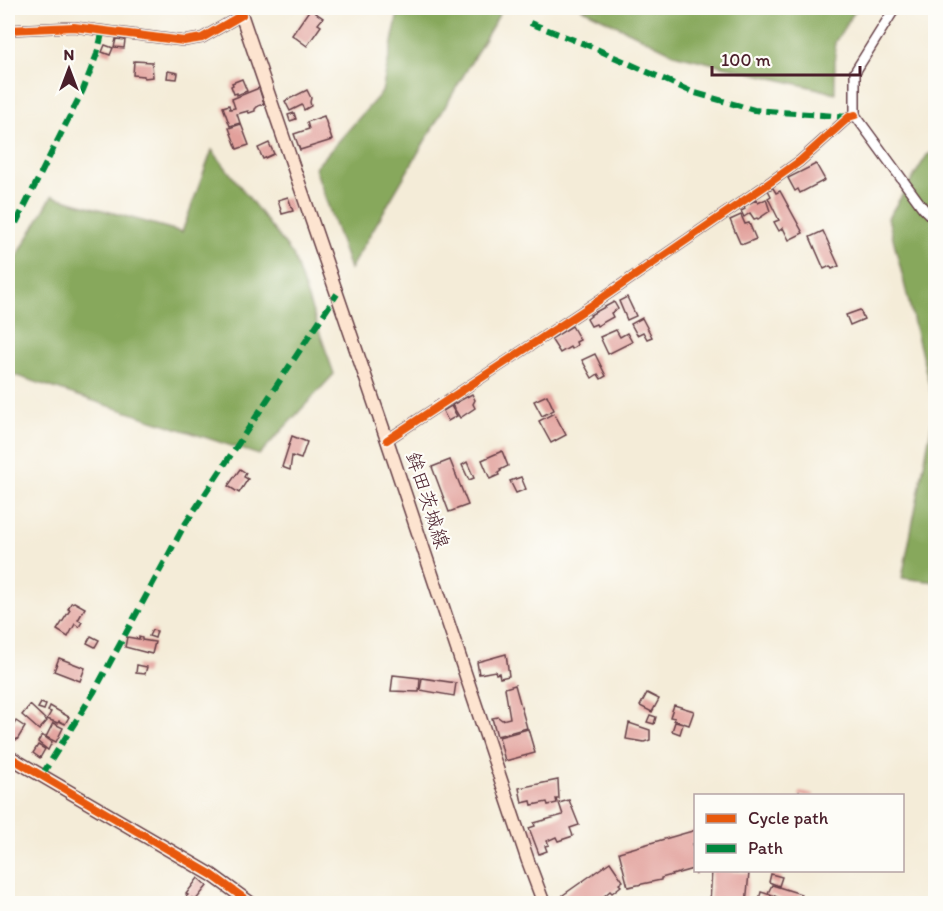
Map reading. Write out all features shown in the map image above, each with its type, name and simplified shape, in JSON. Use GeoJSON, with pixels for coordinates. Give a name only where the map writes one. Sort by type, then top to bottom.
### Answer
{"type":"FeatureCollection","features":[{"type":"Feature","properties":{"kind":"main road","name":"鉾田茨城線"},"geometry":{"type":"LineString","coordinates":[[241,11],[544,903]]}},
{"type":"Feature","properties":{"kind":"main road"},"geometry":{"type":"LineString","coordinates":[[8,756],[212,875],[252,903]]}},
{"type":"Feature","properties":{"kind":"street"},"geometry":{"type":"LineString","coordinates":[[895,8],[855,72],[855,115],[923,208],[936,221]]}},
{"type":"Feature","properties":{"kind":"street"},"geometry":{"type":"LineString","coordinates":[[8,30],[74,27],[184,41],[202,38],[241,11]]}},
{"type":"Feature","properties":{"kind":"street"},"geometry":{"type":"LineString","coordinates":[[387,440],[595,303],[765,186],[800,161],[849,117],[855,115]]}},
{"type":"Feature","properties":{"kind":"green space"},"geometry":{"type":"Polygon","coordinates":[[[399,8],[503,8],[350,269],[315,168],[382,92],[399,8]]]}},
{"type":"Feature","properties":{"kind":"green space"},"geometry":{"type":"Polygon","coordinates":[[[581,8],[857,8],[835,42],[835,93],[677,55],[581,8]]]}},
{"type":"Feature","properties":{"kind":"green space"},"geometry":{"type":"Polygon","coordinates":[[[212,150],[293,255],[334,374],[259,455],[8,373],[8,272],[52,196],[182,232],[212,150]]]}},
{"type":"Feature","properties":{"kind":"green space"},"geometry":{"type":"Polygon","coordinates":[[[935,151],[935,408],[888,218],[927,155],[935,151]]]}},
{"type":"Feature","properties":{"kind":"green space"},"geometry":{"type":"Polygon","coordinates":[[[935,408],[935,582],[902,578],[935,408]]]}},
{"type":"Feature","properties":{"kind":"building"},"geometry":{"type":"Polygon","coordinates":[[[310,9],[323,18],[318,24],[321,26],[307,46],[292,35],[310,9]]]}},
{"type":"Feature","properties":{"kind":"building"},"geometry":{"type":"Polygon","coordinates":[[[116,39],[125,40],[124,48],[114,47],[116,39]]]}},
{"type":"Feature","properties":{"kind":"building"},"geometry":{"type":"Polygon","coordinates":[[[105,45],[113,48],[110,55],[102,52],[105,45]]]}},
{"type":"Feature","properties":{"kind":"building"},"geometry":{"type":"Polygon","coordinates":[[[134,61],[152,62],[153,77],[144,78],[144,76],[133,75],[134,61]]]}},
{"type":"Feature","properties":{"kind":"building"},"geometry":{"type":"Polygon","coordinates":[[[168,71],[178,73],[177,79],[167,78],[168,71]]]}},
{"type":"Feature","properties":{"kind":"building"},"geometry":{"type":"Polygon","coordinates":[[[242,79],[247,91],[234,94],[232,83],[242,79]]]}},
{"type":"Feature","properties":{"kind":"building"},"geometry":{"type":"Polygon","coordinates":[[[259,88],[264,104],[258,106],[255,111],[237,114],[240,123],[230,126],[223,107],[229,105],[230,109],[235,108],[232,99],[259,88]]]}},
{"type":"Feature","properties":{"kind":"building"},"geometry":{"type":"Polygon","coordinates":[[[307,90],[311,98],[311,106],[304,110],[302,105],[290,111],[285,101],[307,90]]]}},
{"type":"Feature","properties":{"kind":"building"},"geometry":{"type":"Polygon","coordinates":[[[294,113],[296,119],[290,121],[288,115],[294,113]]]}},
{"type":"Feature","properties":{"kind":"building"},"geometry":{"type":"Polygon","coordinates":[[[324,116],[332,140],[300,150],[294,134],[309,129],[307,122],[324,116]]]}},
{"type":"Feature","properties":{"kind":"building"},"geometry":{"type":"Polygon","coordinates":[[[241,124],[249,145],[237,149],[229,128],[241,124]]]}},
{"type":"Feature","properties":{"kind":"building"},"geometry":{"type":"Polygon","coordinates":[[[269,143],[274,154],[263,159],[258,148],[269,143]]]}},
{"type":"Feature","properties":{"kind":"building"},"geometry":{"type":"Polygon","coordinates":[[[816,164],[825,180],[800,193],[798,189],[795,191],[788,178],[816,164]]]}},
{"type":"Feature","properties":{"kind":"building"},"geometry":{"type":"Polygon","coordinates":[[[773,188],[776,193],[780,191],[803,233],[789,240],[783,228],[779,231],[774,222],[779,220],[768,198],[771,196],[768,190],[773,188]]]}},
{"type":"Feature","properties":{"kind":"building"},"geometry":{"type":"Polygon","coordinates":[[[288,197],[293,211],[282,214],[278,200],[288,197]]]}},
{"type":"Feature","properties":{"kind":"building"},"geometry":{"type":"Polygon","coordinates":[[[766,199],[770,211],[758,219],[754,219],[750,213],[744,217],[741,211],[745,209],[744,206],[756,200],[758,203],[766,199]]]}},
{"type":"Feature","properties":{"kind":"building"},"geometry":{"type":"Polygon","coordinates":[[[741,215],[745,224],[749,223],[756,239],[744,244],[740,243],[730,220],[741,215]]]}},
{"type":"Feature","properties":{"kind":"building"},"geometry":{"type":"Polygon","coordinates":[[[823,231],[839,266],[832,269],[830,266],[824,269],[810,237],[823,231]]]}},
{"type":"Feature","properties":{"kind":"building"},"geometry":{"type":"Polygon","coordinates":[[[627,297],[636,316],[627,320],[619,301],[627,297]]]}},
{"type":"Feature","properties":{"kind":"building"},"geometry":{"type":"Polygon","coordinates":[[[614,302],[618,309],[611,313],[613,317],[597,326],[596,324],[591,326],[587,319],[590,315],[614,302]]]}},
{"type":"Feature","properties":{"kind":"building"},"geometry":{"type":"Polygon","coordinates":[[[860,310],[864,319],[850,325],[846,315],[860,310]]]}},
{"type":"Feature","properties":{"kind":"building"},"geometry":{"type":"Polygon","coordinates":[[[642,318],[652,337],[647,339],[643,332],[637,335],[631,324],[642,318]]]}},
{"type":"Feature","properties":{"kind":"building"},"geometry":{"type":"Polygon","coordinates":[[[572,326],[580,340],[571,349],[570,347],[560,353],[551,339],[572,326]]]}},
{"type":"Feature","properties":{"kind":"building"},"geometry":{"type":"Polygon","coordinates":[[[616,330],[620,337],[627,333],[632,342],[608,354],[600,337],[616,330]]]}},
{"type":"Feature","properties":{"kind":"building"},"geometry":{"type":"Polygon","coordinates":[[[595,354],[606,376],[601,379],[598,374],[592,378],[582,360],[595,354]]]}},
{"type":"Feature","properties":{"kind":"building"},"geometry":{"type":"Polygon","coordinates":[[[472,394],[475,408],[460,418],[452,405],[472,394]]]}},
{"type":"Feature","properties":{"kind":"building"},"geometry":{"type":"Polygon","coordinates":[[[547,395],[554,410],[542,416],[534,401],[547,395]]]}},
{"type":"Feature","properties":{"kind":"building"},"geometry":{"type":"Polygon","coordinates":[[[451,406],[457,416],[448,421],[443,411],[451,406]]]}},
{"type":"Feature","properties":{"kind":"building"},"geometry":{"type":"Polygon","coordinates":[[[554,413],[566,435],[551,443],[539,421],[554,413]]]}},
{"type":"Feature","properties":{"kind":"building"},"geometry":{"type":"Polygon","coordinates":[[[292,436],[307,442],[301,459],[292,456],[290,470],[282,467],[292,436]]]}},
{"type":"Feature","properties":{"kind":"building"},"geometry":{"type":"Polygon","coordinates":[[[502,451],[508,466],[500,470],[499,475],[490,479],[482,460],[502,451]]]}},
{"type":"Feature","properties":{"kind":"building"},"geometry":{"type":"Polygon","coordinates":[[[450,460],[468,505],[449,512],[432,467],[450,460]]]}},
{"type":"Feature","properties":{"kind":"building"},"geometry":{"type":"Polygon","coordinates":[[[467,462],[474,478],[469,480],[462,465],[467,462]]]}},
{"type":"Feature","properties":{"kind":"building"},"geometry":{"type":"Polygon","coordinates":[[[240,469],[246,473],[244,477],[248,479],[239,493],[228,486],[240,469]]]}},
{"type":"Feature","properties":{"kind":"building"},"geometry":{"type":"Polygon","coordinates":[[[521,477],[526,489],[516,493],[510,481],[521,477]]]}},
{"type":"Feature","properties":{"kind":"building"},"geometry":{"type":"Polygon","coordinates":[[[74,602],[85,608],[78,620],[82,622],[79,627],[75,624],[68,637],[57,630],[70,610],[68,609],[71,603],[74,602]]]}},
{"type":"Feature","properties":{"kind":"building"},"geometry":{"type":"Polygon","coordinates":[[[152,630],[157,631],[155,638],[149,636],[152,630]]]}},
{"type":"Feature","properties":{"kind":"building"},"geometry":{"type":"Polygon","coordinates":[[[91,636],[99,640],[95,647],[87,643],[91,636]]]}},
{"type":"Feature","properties":{"kind":"building"},"geometry":{"type":"Polygon","coordinates":[[[127,637],[139,639],[139,637],[142,640],[155,642],[152,654],[125,647],[127,637]]]}},
{"type":"Feature","properties":{"kind":"building"},"geometry":{"type":"Polygon","coordinates":[[[506,654],[509,676],[500,678],[499,673],[496,674],[495,671],[479,674],[477,662],[506,654]]]}},
{"type":"Feature","properties":{"kind":"building"},"geometry":{"type":"Polygon","coordinates":[[[59,658],[85,668],[80,681],[54,671],[59,658]]]}},
{"type":"Feature","properties":{"kind":"building"},"geometry":{"type":"Polygon","coordinates":[[[137,665],[147,667],[145,674],[136,673],[137,665]]]}},
{"type":"Feature","properties":{"kind":"building"},"geometry":{"type":"Polygon","coordinates":[[[393,675],[420,678],[419,692],[391,691],[393,675]]]}},
{"type":"Feature","properties":{"kind":"building"},"geometry":{"type":"Polygon","coordinates":[[[422,678],[456,683],[454,696],[420,690],[422,678]]]}},
{"type":"Feature","properties":{"kind":"building"},"geometry":{"type":"Polygon","coordinates":[[[515,685],[527,728],[497,736],[492,718],[498,717],[502,720],[510,718],[505,688],[515,685]]]}},
{"type":"Feature","properties":{"kind":"building"},"geometry":{"type":"Polygon","coordinates":[[[647,693],[659,699],[652,712],[640,706],[647,693]]]}},
{"type":"Feature","properties":{"kind":"building"},"geometry":{"type":"Polygon","coordinates":[[[41,703],[46,705],[44,710],[38,708],[41,703]]]}},
{"type":"Feature","properties":{"kind":"building"},"geometry":{"type":"Polygon","coordinates":[[[30,705],[47,721],[39,730],[22,715],[30,705]]]}},
{"type":"Feature","properties":{"kind":"building"},"geometry":{"type":"Polygon","coordinates":[[[674,705],[694,711],[689,725],[670,717],[674,705]]]}},
{"type":"Feature","properties":{"kind":"building"},"geometry":{"type":"Polygon","coordinates":[[[50,706],[69,717],[65,724],[47,719],[51,712],[48,711],[50,706]]]}},
{"type":"Feature","properties":{"kind":"building"},"geometry":{"type":"Polygon","coordinates":[[[650,715],[656,717],[654,724],[647,722],[650,715]]]}},
{"type":"Feature","properties":{"kind":"building"},"geometry":{"type":"Polygon","coordinates":[[[16,721],[25,727],[17,740],[8,735],[16,721]]]}},
{"type":"Feature","properties":{"kind":"building"},"geometry":{"type":"Polygon","coordinates":[[[675,722],[683,724],[680,734],[672,731],[675,722]]]}},
{"type":"Feature","properties":{"kind":"building"},"geometry":{"type":"Polygon","coordinates":[[[53,723],[63,728],[56,742],[46,737],[53,723]]]}},
{"type":"Feature","properties":{"kind":"building"},"geometry":{"type":"Polygon","coordinates":[[[629,723],[650,730],[650,740],[644,742],[626,739],[629,723]]]}},
{"type":"Feature","properties":{"kind":"building"},"geometry":{"type":"Polygon","coordinates":[[[528,729],[535,753],[505,761],[499,737],[528,729]]]}},
{"type":"Feature","properties":{"kind":"building"},"geometry":{"type":"Polygon","coordinates":[[[42,735],[52,742],[48,750],[38,742],[42,735]]]}},
{"type":"Feature","properties":{"kind":"building"},"geometry":{"type":"Polygon","coordinates":[[[38,745],[45,749],[40,758],[33,753],[38,745]]]}},
{"type":"Feature","properties":{"kind":"building"},"geometry":{"type":"Polygon","coordinates":[[[558,780],[559,799],[556,799],[557,803],[532,805],[531,801],[522,803],[519,788],[558,780]]]}},
{"type":"Feature","properties":{"kind":"building"},"geometry":{"type":"Polygon","coordinates":[[[569,800],[579,825],[570,828],[573,836],[558,841],[556,837],[547,841],[549,845],[545,846],[547,851],[539,854],[529,828],[535,826],[534,823],[563,815],[559,803],[569,800]]]}},
{"type":"Feature","properties":{"kind":"building"},"geometry":{"type":"Polygon","coordinates":[[[694,831],[694,844],[692,844],[694,871],[693,869],[661,878],[661,880],[628,887],[619,852],[694,831]]]}},
{"type":"Feature","properties":{"kind":"building"},"geometry":{"type":"Polygon","coordinates":[[[610,862],[623,881],[619,884],[621,886],[612,893],[610,891],[595,904],[561,904],[559,901],[563,895],[610,862]]]}},
{"type":"Feature","properties":{"kind":"building"},"geometry":{"type":"Polygon","coordinates":[[[712,872],[749,873],[746,904],[710,901],[712,872]]]}},
{"type":"Feature","properties":{"kind":"building"},"geometry":{"type":"Polygon","coordinates":[[[771,874],[782,877],[779,886],[769,882],[771,874]]]}},
{"type":"Feature","properties":{"kind":"building"},"geometry":{"type":"Polygon","coordinates":[[[198,878],[207,886],[195,901],[192,898],[188,904],[185,904],[188,900],[185,898],[188,895],[186,894],[198,878]]]}},
{"type":"Feature","properties":{"kind":"building"},"geometry":{"type":"Polygon","coordinates":[[[772,885],[801,894],[797,904],[768,893],[772,885]]]}},
{"type":"Feature","properties":{"kind":"building"},"geometry":{"type":"Polygon","coordinates":[[[761,892],[771,895],[771,904],[758,904],[761,892]]]}},
{"type":"Feature","properties":{"kind":"marked path"},"geometry":{"type":"LineString","coordinates":[[530,23],[592,47],[692,92],[754,110],[849,117]]}},
{"type":"Feature","properties":{"kind":"marked path"},"geometry":{"type":"LineString","coordinates":[[8,239],[83,90],[97,54],[103,30]]}},
{"type":"Feature","properties":{"kind":"marked path"},"geometry":{"type":"LineString","coordinates":[[42,775],[94,692],[184,526],[337,294]]}},
{"type":"Feature","properties":{"kind":"cycle path"},"geometry":{"type":"LineString","coordinates":[[8,30],[74,27],[184,41],[202,38],[242,15]]}},
{"type":"Feature","properties":{"kind":"cycle path"},"geometry":{"type":"LineString","coordinates":[[387,440],[595,303],[765,186],[800,161],[849,117],[855,115]]}},
{"type":"Feature","properties":{"kind":"cycle path"},"geometry":{"type":"LineString","coordinates":[[8,756],[212,875],[252,904]]}}]}
